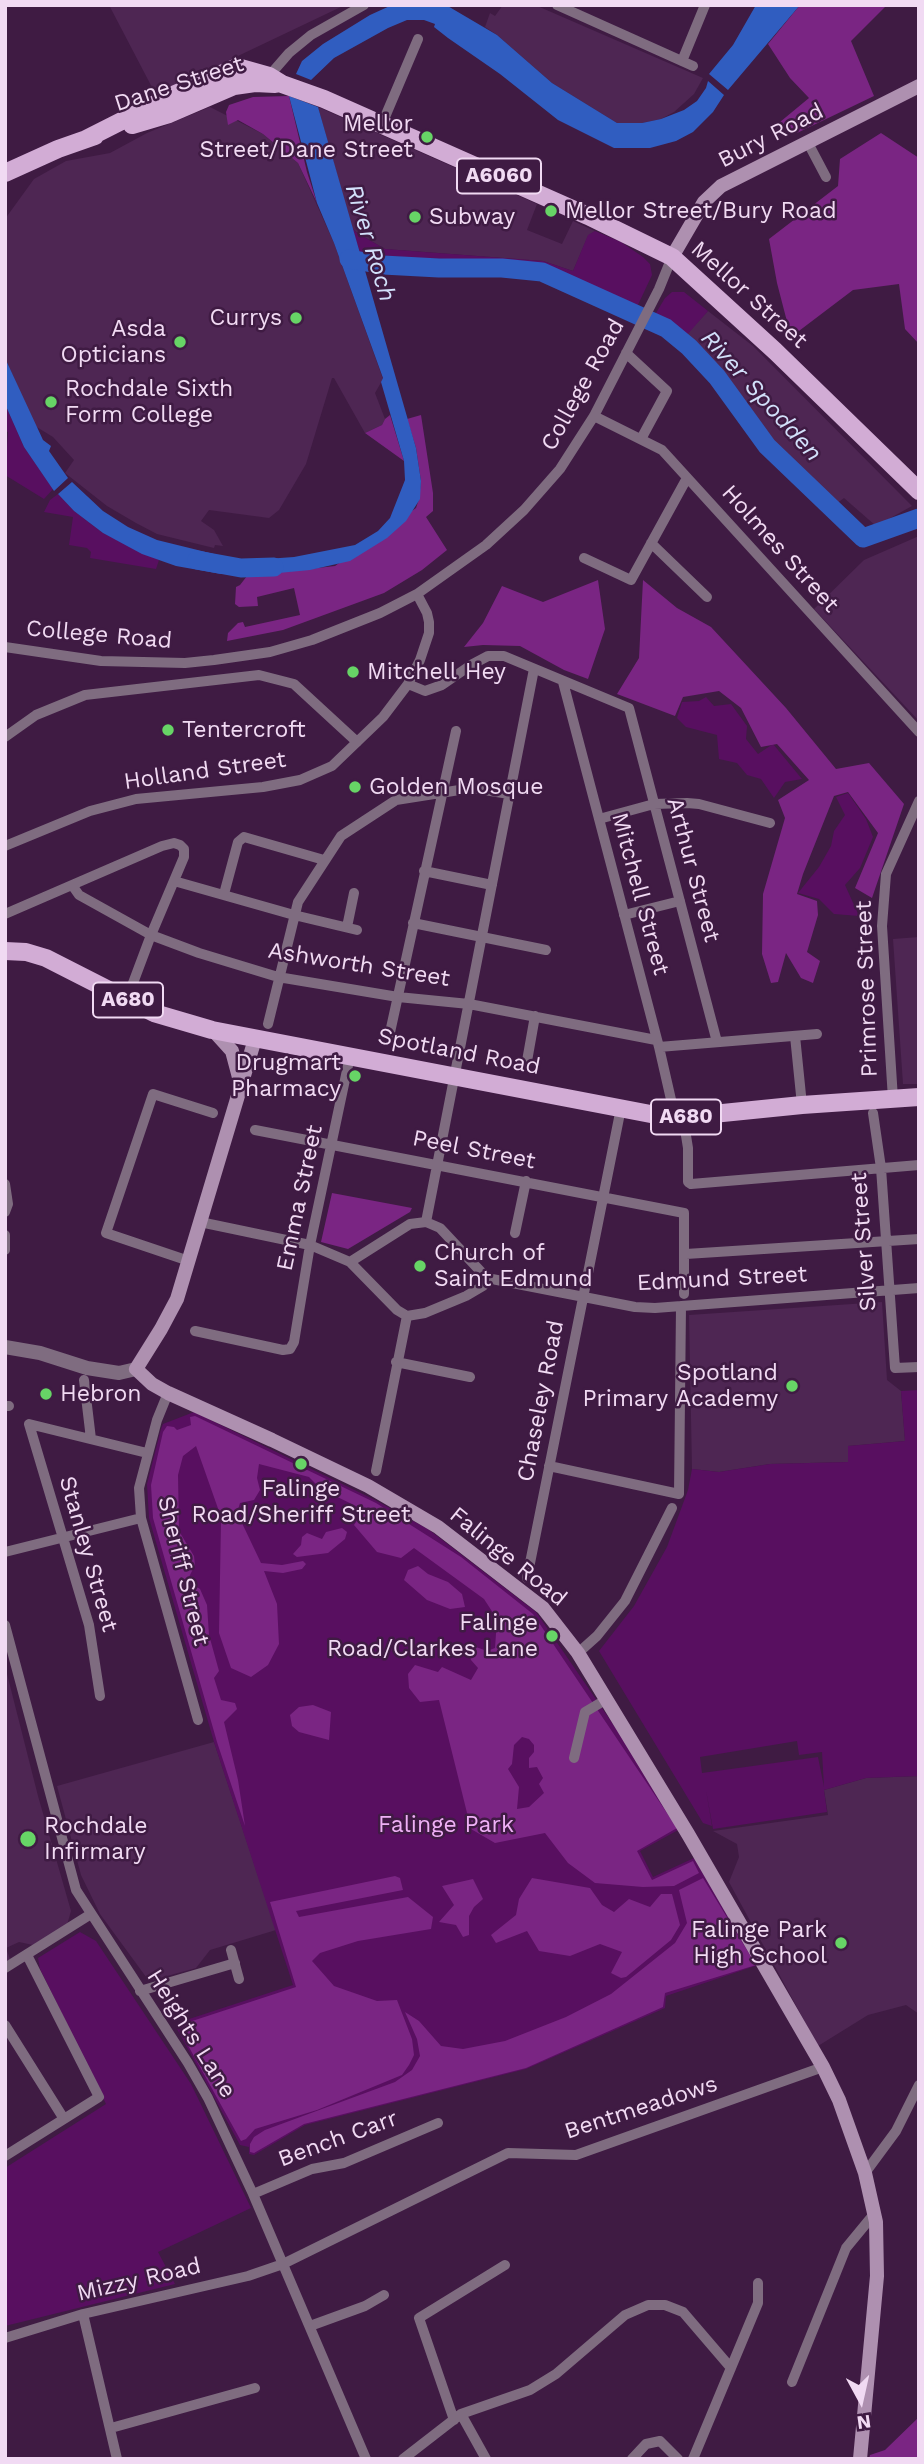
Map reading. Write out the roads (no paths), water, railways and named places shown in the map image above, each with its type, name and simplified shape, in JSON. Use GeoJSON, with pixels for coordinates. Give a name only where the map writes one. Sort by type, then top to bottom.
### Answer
{"type":"FeatureCollection","features":[{"type":"Feature","properties":{"kind":"main road","name":"Dane Street"},"geometry":{"type":"LineString","coordinates":[[10,169],[86,139],[173,95],[237,67],[276,80]]}},
{"type":"Feature","properties":{"kind":"main road","name":"Mellor Street"},"geometry":{"type":"LineString","coordinates":[[276,80],[588,216],[672,257],[775,351],[919,491]]}},
{"type":"Feature","properties":{"kind":"main road","name":"Bury Road"},"geometry":{"type":"LineString","coordinates":[[672,257],[705,202],[721,187],[919,86]]}},
{"type":"Feature","properties":{"kind":"main road","name":"A6060"},"geometry":{"type":"LineString","coordinates":[[5,181],[10,169]]}},
{"type":"Feature","properties":{"kind":"main road","name":"Spotland Road"},"geometry":{"type":"LineString","coordinates":[[5,951],[26,952],[46,958],[154,1013],[212,1030],[621,1108],[679,1117],[919,1097]]}},
{"type":"Feature","properties":{"kind":"main road"},"geometry":{"type":"LineString","coordinates":[[212,1030],[232,1051],[242,1090]]}},
{"type":"Feature","properties":{"kind":"main road"},"geometry":{"type":"LineString","coordinates":[[136,1369],[162,1329],[177,1299],[256,1039]]}},
{"type":"Feature","properties":{"kind":"main road","name":"Falinge Road"},"geometry":{"type":"LineString","coordinates":[[136,1369],[152,1384],[168,1393],[368,1486],[438,1527],[542,1608],[579,1653],[823,2067],[839,2100],[865,2173],[874,2214],[877,2276],[860,2459]]}},
{"type":"Feature","properties":{"kind":"street"},"geometry":{"type":"LineString","coordinates":[[276,80],[289,53],[311,35],[364,5]]}},
{"type":"Feature","properties":{"kind":"street"},"geometry":{"type":"LineString","coordinates":[[557,5],[688,63],[705,5]]}},
{"type":"Feature","properties":{"kind":"street"},"geometry":{"type":"LineString","coordinates":[[382,124],[418,39]]}},
{"type":"Feature","properties":{"kind":"street"},"geometry":{"type":"LineString","coordinates":[[807,141],[826,177]]}},
{"type":"Feature","properties":{"kind":"street","name":"College Road"},"geometry":{"type":"LineString","coordinates":[[5,647],[120,662],[185,663],[214,660],[270,652],[312,640],[380,613],[417,594],[467,560],[524,510],[560,469],[594,416],[672,257]]}},
{"type":"Feature","properties":{"kind":"street"},"geometry":{"type":"LineString","coordinates":[[626,353],[667,391],[641,439]]}},
{"type":"Feature","properties":{"kind":"street","name":"Holmes Street"},"geometry":{"type":"LineString","coordinates":[[594,416],[662,450],[919,732]]}},
{"type":"Feature","properties":{"kind":"street"},"geometry":{"type":"LineString","coordinates":[[584,558],[631,580],[687,478]]}},
{"type":"Feature","properties":{"kind":"street"},"geometry":{"type":"LineString","coordinates":[[651,543],[707,597]]}},
{"type":"Feature","properties":{"kind":"street","name":"Holland Street"},"geometry":{"type":"LineString","coordinates":[[5,846],[90,811],[136,799],[263,787],[300,780],[332,766],[383,717],[408,684],[420,660],[429,633],[427,613],[417,594]]}},
{"type":"Feature","properties":{"kind":"street"},"geometry":{"type":"LineString","coordinates":[[408,684],[425,691],[442,685],[488,656],[504,656],[563,682]]}},
{"type":"Feature","properties":{"kind":"street"},"geometry":{"type":"LineString","coordinates":[[426,1222],[534,669]]}},
{"type":"Feature","properties":{"kind":"street"},"geometry":{"type":"LineString","coordinates":[[5,737],[36,715],[85,695],[259,675],[294,684],[357,742]]}},
{"type":"Feature","properties":{"kind":"street","name":"Arthur Street"},"geometry":{"type":"LineString","coordinates":[[563,682],[629,708],[717,1042]]}},
{"type":"Feature","properties":{"kind":"street","name":"Mitchell Street"},"geometry":{"type":"LineString","coordinates":[[563,682],[688,1148],[688,1182],[695,1185],[881,1168]]}},
{"type":"Feature","properties":{"kind":"street"},"geometry":{"type":"LineString","coordinates":[[389,1037],[456,731]]}},
{"type":"Feature","properties":{"kind":"street"},"geometry":{"type":"LineString","coordinates":[[268,1024],[298,902],[341,835],[396,800],[472,788],[509,794]]}},
{"type":"Feature","properties":{"kind":"street","name":"Primrose Street"},"geometry":{"type":"LineString","coordinates":[[893,1099],[881,926],[886,874],[919,801]]}},
{"type":"Feature","properties":{"kind":"street"},"geometry":{"type":"LineString","coordinates":[[599,819],[654,804],[699,804],[770,822]]}},
{"type":"Feature","properties":{"kind":"street"},"geometry":{"type":"LineString","coordinates":[[224,894],[239,842],[244,837],[324,860]]}},
{"type":"Feature","properties":{"kind":"street"},"geometry":{"type":"LineString","coordinates":[[5,914],[169,844],[182,847],[184,858],[127,999]]}},
{"type":"Feature","properties":{"kind":"street"},"geometry":{"type":"LineString","coordinates":[[424,872],[492,885]]}},
{"type":"Feature","properties":{"kind":"street"},"geometry":{"type":"LineString","coordinates":[[174,881],[294,915],[352,928],[354,893]]}},
{"type":"Feature","properties":{"kind":"street","name":"Ashworth Street"},"geometry":{"type":"LineString","coordinates":[[72,885],[79,895],[151,935],[198,953],[278,977],[398,997],[469,1004],[658,1044],[817,1034]]}},
{"type":"Feature","properties":{"kind":"street"},"geometry":{"type":"LineString","coordinates":[[624,915],[680,901]]}},
{"type":"Feature","properties":{"kind":"street"},"geometry":{"type":"LineString","coordinates":[[413,923],[546,950]]}},
{"type":"Feature","properties":{"kind":"street"},"geometry":{"type":"LineString","coordinates":[[527,1061],[535,1016]]}},
{"type":"Feature","properties":{"kind":"street"},"geometry":{"type":"LineString","coordinates":[[795,1036],[802,1105]]}},
{"type":"Feature","properties":{"kind":"street","name":"Emma Street"},"geometry":{"type":"LineString","coordinates":[[195,1331],[283,1350],[290,1349],[294,1342],[310,1245],[350,1056]]}},
{"type":"Feature","properties":{"kind":"street"},"geometry":{"type":"LineString","coordinates":[[189,1261],[106,1233],[153,1094],[213,1113]]}},
{"type":"Feature","properties":{"kind":"street","name":"Chaseley Road"},"geometry":{"type":"LineString","coordinates":[[527,1578],[621,1108]]}},
{"type":"Feature","properties":{"kind":"street","name":"Silver Street"},"geometry":{"type":"LineString","coordinates":[[873,1113],[881,1168],[895,1368],[919,1367]]}},
{"type":"Feature","properties":{"kind":"street","name":"Peel Street"},"geometry":{"type":"LineString","coordinates":[[255,1130],[684,1213],[686,1254]]}},
{"type":"Feature","properties":{"kind":"street"},"geometry":{"type":"LineString","coordinates":[[881,1168],[919,1165]]}},
{"type":"Feature","properties":{"kind":"street"},"geometry":{"type":"LineString","coordinates":[[515,1233],[526,1181]]}},
{"type":"Feature","properties":{"kind":"street"},"geometry":{"type":"LineString","coordinates":[[5,1184],[8,1204],[5,1212]]}},
{"type":"Feature","properties":{"kind":"street"},"geometry":{"type":"LineString","coordinates":[[200,1222],[310,1245],[350,1262],[397,1310],[407,1316],[425,1313],[466,1296],[483,1286],[488,1277],[440,1228],[426,1222],[410,1224],[350,1262]]}},
{"type":"Feature","properties":{"kind":"street"},"geometry":{"type":"LineString","coordinates":[[5,1235],[5,1250]]}},
{"type":"Feature","properties":{"kind":"street"},"geometry":{"type":"LineString","coordinates":[[684,1294],[686,1254],[919,1239]]}},
{"type":"Feature","properties":{"kind":"street","name":"Edmund Street"},"geometry":{"type":"LineString","coordinates":[[488,1277],[635,1307],[919,1288]]}},
{"type":"Feature","properties":{"kind":"street"},"geometry":{"type":"LineString","coordinates":[[549,1466],[679,1494],[681,1306]]}},
{"type":"Feature","properties":{"kind":"street"},"geometry":{"type":"LineString","coordinates":[[376,1471],[407,1316]]}},
{"type":"Feature","properties":{"kind":"street"},"geometry":{"type":"LineString","coordinates":[[5,1347],[30,1351],[87,1368],[119,1373],[136,1369]]}},
{"type":"Feature","properties":{"kind":"street"},"geometry":{"type":"LineString","coordinates":[[396,1362],[470,1377]]}},
{"type":"Feature","properties":{"kind":"street"},"geometry":{"type":"LineString","coordinates":[[85,1380],[91,1438],[147,1453]]}},
{"type":"Feature","properties":{"kind":"street","name":"Sheriff Street"},"geometry":{"type":"LineString","coordinates":[[168,1393],[147,1453],[139,1488],[141,1518],[198,1720]]}},
{"type":"Feature","properties":{"kind":"street","name":"Stanley Street"},"geometry":{"type":"LineString","coordinates":[[91,1438],[29,1424],[89,1625],[100,1696]]}},
{"type":"Feature","properties":{"kind":"street"},"geometry":{"type":"LineString","coordinates":[[579,1653],[597,1636],[625,1601],[672,1508]]}},
{"type":"Feature","properties":{"kind":"street"},"geometry":{"type":"LineString","coordinates":[[5,1552],[141,1518]]}},
{"type":"Feature","properties":{"kind":"street","name":"Heights Lane"},"geometry":{"type":"LineString","coordinates":[[5,1625],[76,1890],[208,2098],[253,2194],[366,2459]]}},
{"type":"Feature","properties":{"kind":"street"},"geometry":{"type":"LineString","coordinates":[[574,1758],[585,1712],[607,1699]]}},
{"type":"Feature","properties":{"kind":"street"},"geometry":{"type":"LineString","coordinates":[[5,1968],[91,1914]]}},
{"type":"Feature","properties":{"kind":"street"},"geometry":{"type":"LineString","coordinates":[[231,1950],[239,1979]]}},
{"type":"Feature","properties":{"kind":"street"},"geometry":{"type":"LineString","coordinates":[[5,2156],[99,2097],[27,1955]]}},
{"type":"Feature","properties":{"kind":"street"},"geometry":{"type":"LineString","coordinates":[[140,1991],[235,1963]]}},
{"type":"Feature","properties":{"kind":"street"},"geometry":{"type":"LineString","coordinates":[[5,2025],[64,2119]]}},
{"type":"Feature","properties":{"kind":"street","name":"Bentmeadows"},"geometry":{"type":"LineString","coordinates":[[283,2264],[508,2153],[576,2155],[823,2067]]}},
{"type":"Feature","properties":{"kind":"street"},"geometry":{"type":"LineString","coordinates":[[865,2173],[896,2131],[919,2085]]}},
{"type":"Feature","properties":{"kind":"street","name":"Bench Carr"},"geometry":{"type":"LineString","coordinates":[[253,2194],[312,2169],[344,2163],[438,2123]]}},
{"type":"Feature","properties":{"kind":"street"},"geometry":{"type":"LineString","coordinates":[[792,2382],[846,2248],[874,2214]]}},
{"type":"Feature","properties":{"kind":"street","name":"Mizzy Road"},"geometry":{"type":"LineString","coordinates":[[5,2338],[83,2314],[248,2276],[283,2264]]}},
{"type":"Feature","properties":{"kind":"street"},"geometry":{"type":"LineString","coordinates":[[486,2459],[457,2417],[418,2318],[505,2265]]}},
{"type":"Feature","properties":{"kind":"street"},"geometry":{"type":"LineString","coordinates":[[693,2459],[758,2303],[758,2283]]}},
{"type":"Feature","properties":{"kind":"street"},"geometry":{"type":"LineString","coordinates":[[310,2326],[365,2306],[384,2295]]}},
{"type":"Feature","properties":{"kind":"street"},"geometry":{"type":"LineString","coordinates":[[403,2459],[457,2417],[530,2390],[556,2374],[625,2315],[648,2305],[665,2305],[683,2312],[731,2368]]}},
{"type":"Feature","properties":{"kind":"street"},"geometry":{"type":"LineString","coordinates":[[83,2314],[111,2428],[115,2458]]}},
{"type":"Feature","properties":{"kind":"street"},"geometry":{"type":"LineString","coordinates":[[111,2428],[254,2388]]}},
{"type":"Feature","properties":{"kind":"street"},"geometry":{"type":"LineString","coordinates":[[632,2459],[646,2444],[660,2441],[678,2459]]}},
{"type":"Feature","properties":{"kind":"water"},"geometry":{"type":"Polygon","coordinates":[[[392,5],[446,5],[497,35],[552,83],[617,123],[642,123],[684,110],[697,101],[708,81],[724,95],[713,112],[693,132],[676,141],[650,148],[614,148],[558,120],[500,74],[448,38],[434,27],[435,24],[424,20],[407,20],[388,28],[334,58],[311,80],[296,74],[302,61],[323,44],[370,15],[392,5]]]}},
{"type":"Feature","properties":{"kind":"water"},"geometry":{"type":"Polygon","coordinates":[[[756,5],[800,5],[728,90],[709,74],[733,45],[756,5]]]}},
{"type":"Feature","properties":{"kind":"water"},"geometry":{"type":"Polygon","coordinates":[[[289,96],[318,107],[416,448],[421,481],[420,499],[406,521],[387,538],[350,561],[310,570],[247,576],[252,560],[294,557],[355,545],[378,531],[390,518],[405,480],[404,461],[381,382],[383,378],[317,203],[289,96]]]}},
{"type":"Feature","properties":{"kind":"water"},"geometry":{"type":"Polygon","coordinates":[[[5,358],[43,440],[51,446],[49,451],[68,478],[54,491],[24,447],[5,404],[5,358]]]}},
{"type":"Feature","properties":{"kind":"water"},"geometry":{"type":"Polygon","coordinates":[[[72,482],[103,511],[128,527],[157,540],[222,556],[221,574],[176,566],[142,554],[103,533],[74,511],[58,494],[72,482]]]}},
{"type":"Feature","properties":{"kind":"waterway","name":"River Spodden"},"geometry":{"type":"LineString","coordinates":[[349,259],[383,265],[502,268],[542,272],[666,328],[689,347],[717,377],[767,446],[863,538],[919,518]]}},
{"type":"Feature","properties":{"kind":"waterway","name":"River Roch"},"geometry":{"type":"LineString","coordinates":[[197,560],[241,568],[274,567]]}},
{"type":"Feature","properties":{"kind":"place","name":"Mellor Street/Dane Street"},"geometry":{"type":"Point","coordinates":[427,137]}},
{"type":"Feature","properties":{"kind":"place","name":"Mellor Street/Bury Road"},"geometry":{"type":"Point","coordinates":[551,211]}},
{"type":"Feature","properties":{"kind":"place","name":"Subway"},"geometry":{"type":"Point","coordinates":[415,217]}},
{"type":"Feature","properties":{"kind":"place","name":"Currys"},"geometry":{"type":"Point","coordinates":[296,318]}},
{"type":"Feature","properties":{"kind":"place","name":"Asda Opticians"},"geometry":{"type":"Point","coordinates":[180,342]}},
{"type":"Feature","properties":{"kind":"place","name":"Rochdale Sixth Form College"},"geometry":{"type":"Point","coordinates":[51,402]}},
{"type":"Feature","properties":{"kind":"place","name":"Mitchell Hey"},"geometry":{"type":"Point","coordinates":[353,672]}},
{"type":"Feature","properties":{"kind":"place","name":"Tentercroft"},"geometry":{"type":"Point","coordinates":[168,730]}},
{"type":"Feature","properties":{"kind":"place","name":"Golden Mosque"},"geometry":{"type":"Point","coordinates":[355,787]}},
{"type":"Feature","properties":{"kind":"place","name":"Drugmart Pharmacy"},"geometry":{"type":"Point","coordinates":[355,1076]}},
{"type":"Feature","properties":{"kind":"place","name":"Church of Saint Edmund"},"geometry":{"type":"Point","coordinates":[420,1266]}},
{"type":"Feature","properties":{"kind":"place","name":"Spotland Primary Academy"},"geometry":{"type":"Point","coordinates":[792,1386]}},
{"type":"Feature","properties":{"kind":"place","name":"Hebron"},"geometry":{"type":"Point","coordinates":[46,1394]}},
{"type":"Feature","properties":{"kind":"place","name":"Falinge Road/Sheriff Street"},"geometry":{"type":"Point","coordinates":[301,1464]}},
{"type":"Feature","properties":{"kind":"place","name":"Falinge Road/Clarkes Lane"},"geometry":{"type":"Point","coordinates":[552,1636]}},
{"type":"Feature","properties":{"kind":"place","name":"Rochdale Infirmary"},"geometry":{"type":"Point","coordinates":[28,1839]}},
{"type":"Feature","properties":{"kind":"place","name":"Falinge Park High School"},"geometry":{"type":"Point","coordinates":[841,1943]}},
{"type":"Feature","properties":{"kind":"park label","name":"Falinge Park"},"geometry":{"type":"Point","coordinates":[446,1825]}}]}
